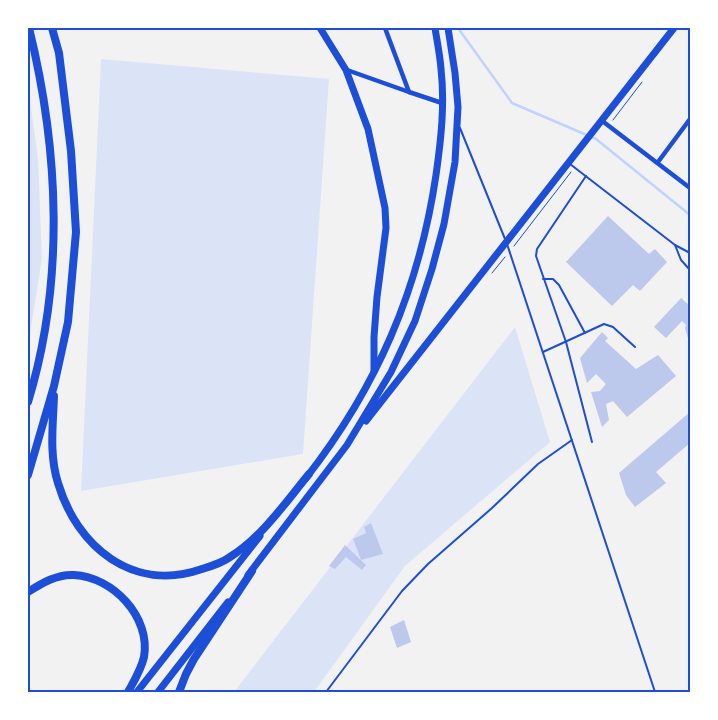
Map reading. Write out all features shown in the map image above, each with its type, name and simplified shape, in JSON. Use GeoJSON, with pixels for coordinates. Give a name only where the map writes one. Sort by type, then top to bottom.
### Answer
{"type":"FeatureCollection","features":[{"type":"Feature","properties":{"kind":"highway"},"geometry":{"type":"LineString","coordinates":[[28,402],[48,319],[54,234],[52,157],[36,55],[29,28]]}},
{"type":"Feature","properties":{"kind":"highway"},"geometry":{"type":"LineString","coordinates":[[28,475],[54,386],[68,322],[76,232],[72,151],[59,53],[52,28]]}},
{"type":"Feature","properties":{"kind":"highway"},"geometry":{"type":"LineString","coordinates":[[54,386],[53,459],[57,481],[64,502],[81,532],[91,544],[119,564],[130,569],[151,574],[180,574],[195,572],[229,558],[256,536],[308,474]]}},
{"type":"Feature","properties":{"kind":"highway"},"geometry":{"type":"LineString","coordinates":[[179,692],[194,659],[252,571]]}},
{"type":"Feature","properties":{"kind":"highway"},"geometry":{"type":"LineString","coordinates":[[28,592],[43,582],[72,575],[87,576],[101,581],[115,590],[126,601],[140,626],[144,640],[144,656],[139,673],[128,692]]}},
{"type":"Feature","properties":{"kind":"main road"},"geometry":{"type":"LineString","coordinates":[[322,28],[346,70],[368,129],[385,208],[385,236],[374,337],[375,373]]}},
{"type":"Feature","properties":{"kind":"main road"},"geometry":{"type":"LineString","coordinates":[[137,692],[339,433],[375,373],[388,346],[399,318],[426,228],[438,160],[442,70],[435,28]]}},
{"type":"Feature","properties":{"kind":"main road"},"geometry":{"type":"LineString","coordinates":[[347,445],[391,372],[415,321],[444,224],[455,162],[457,120],[455,73],[448,28]]}},
{"type":"Feature","properties":{"kind":"main road"},"geometry":{"type":"LineString","coordinates":[[158,692],[347,445],[674,28]]}},
{"type":"Feature","properties":{"kind":"street"},"geometry":{"type":"LineString","coordinates":[[385,28],[409,92]]}},
{"type":"Feature","properties":{"kind":"street"},"geometry":{"type":"LineString","coordinates":[[346,70],[442,103]]}},
{"type":"Feature","properties":{"kind":"street"},"geometry":{"type":"LineString","coordinates":[[658,162],[690,119]]}},
{"type":"Feature","properties":{"kind":"street"},"geometry":{"type":"LineString","coordinates":[[602,120],[690,188]]}},
{"type":"Feature","properties":{"kind":"lane"},"geometry":{"type":"LineString","coordinates":[[457,120],[506,242],[654,692]]}},
{"type":"Feature","properties":{"kind":"lane"},"geometry":{"type":"LineString","coordinates":[[569,162],[675,245],[690,253]]}},
{"type":"Feature","properties":{"kind":"lane"},"geometry":{"type":"LineString","coordinates":[[586,176],[536,249],[536,256],[566,342],[592,442]]}},
{"type":"Feature","properties":{"kind":"lane"},"geometry":{"type":"LineString","coordinates":[[675,245],[681,260],[690,270]]}},
{"type":"Feature","properties":{"kind":"lane"},"geometry":{"type":"LineString","coordinates":[[543,279],[553,279],[559,284],[585,333]]}},
{"type":"Feature","properties":{"kind":"lane"},"geometry":{"type":"LineString","coordinates":[[543,352],[604,324],[608,325],[635,347]]}},
{"type":"Feature","properties":{"kind":"lane"},"geometry":{"type":"LineString","coordinates":[[326,692],[402,591],[415,577],[538,464],[572,440]]}},
{"type":"Feature","properties":{"kind":"shaded area"},"geometry":{"type":"Polygon","coordinates":[[[101,59],[329,79],[303,454],[81,491],[101,59]]]}},
{"type":"Feature","properties":{"kind":"shaded area"},"geometry":{"type":"Polygon","coordinates":[[[28,86],[38,158],[42,259],[28,346],[28,86]]]}},
{"type":"Feature","properties":{"kind":"shaded area"},"geometry":{"type":"Polygon","coordinates":[[[515,327],[550,442],[405,566],[314,692],[234,692],[515,327]]]}},
{"type":"Feature","properties":{"kind":"building"},"geometry":{"type":"Polygon","coordinates":[[[608,216],[649,254],[655,249],[667,262],[640,291],[633,285],[612,306],[566,262],[608,216]]]}},
{"type":"Feature","properties":{"kind":"building"},"geometry":{"type":"Polygon","coordinates":[[[681,298],[690,306],[690,346],[685,328],[686,325],[682,321],[666,338],[654,327],[681,298]]]}},
{"type":"Feature","properties":{"kind":"building"},"geometry":{"type":"Polygon","coordinates":[[[602,332],[608,338],[605,341],[636,369],[658,355],[676,376],[627,417],[613,401],[606,404],[609,420],[602,427],[591,392],[600,391],[606,384],[596,374],[587,383],[580,358],[602,332]]]}},
{"type":"Feature","properties":{"kind":"building"},"geometry":{"type":"Polygon","coordinates":[[[690,412],[690,443],[656,472],[666,483],[635,507],[626,495],[619,473],[690,412]]]}},
{"type":"Feature","properties":{"kind":"building"},"geometry":{"type":"Polygon","coordinates":[[[371,523],[383,554],[361,560],[353,539],[366,533],[364,527],[371,523]]]}},
{"type":"Feature","properties":{"kind":"building"},"geometry":{"type":"Polygon","coordinates":[[[345,545],[366,565],[362,570],[346,557],[335,569],[329,566],[345,545]]]}},
{"type":"Feature","properties":{"kind":"building"},"geometry":{"type":"Polygon","coordinates":[[[404,620],[411,642],[397,648],[390,627],[404,620]]]}},
{"type":"Feature","properties":{"kind":"waterway"},"geometry":{"type":"LineString","coordinates":[[458,28],[512,103],[596,139],[690,215]]}}]}
